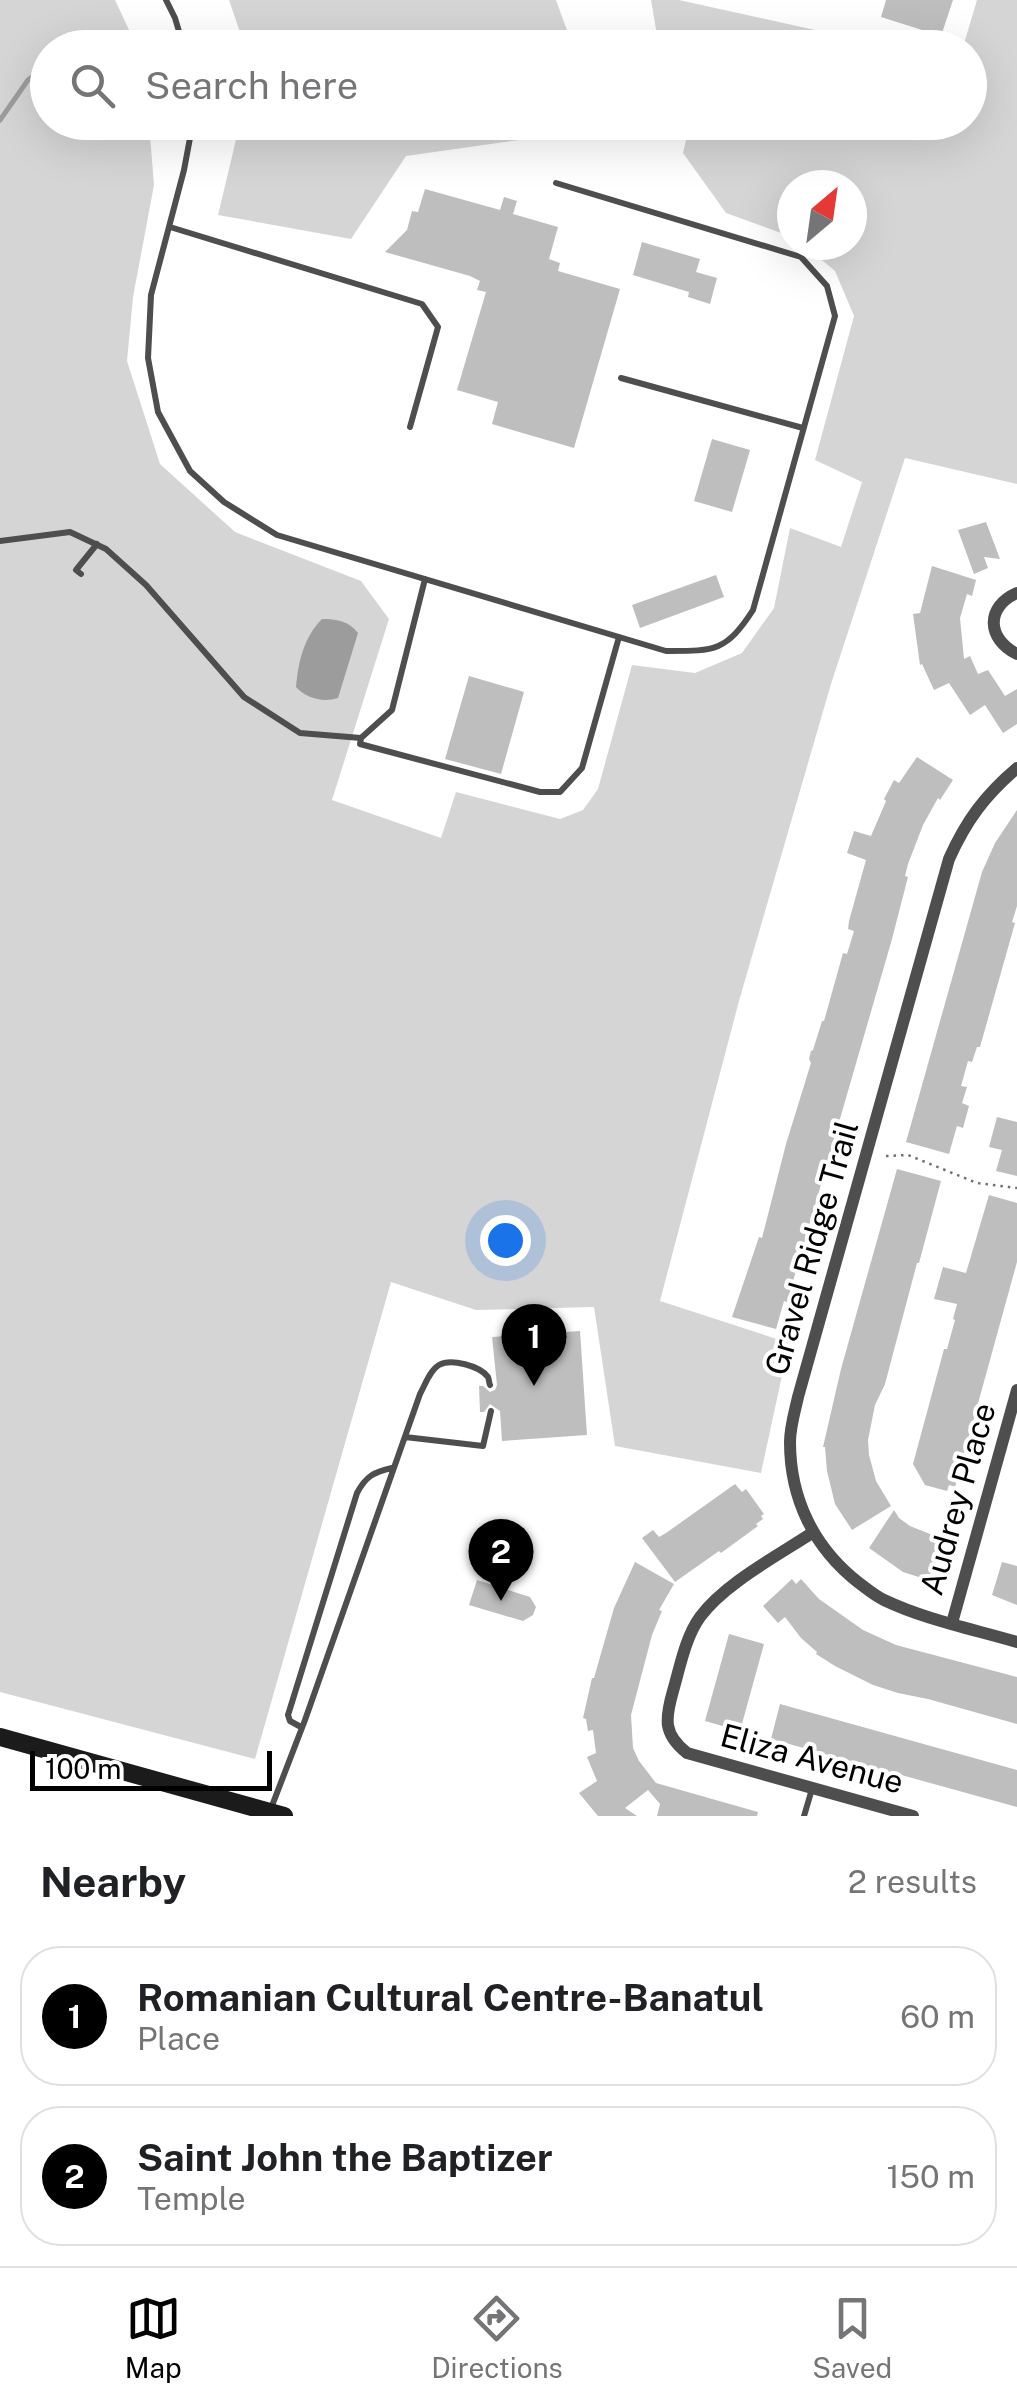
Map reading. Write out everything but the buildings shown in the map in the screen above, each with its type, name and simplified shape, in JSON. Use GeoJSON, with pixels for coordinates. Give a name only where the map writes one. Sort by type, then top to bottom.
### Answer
{"type":"FeatureCollection","features":[{"type":"Feature","properties":{"kind":"main road"},"geometry":{"type":"LineString","coordinates":[[0,1737],[277,1814]]}},
{"type":"Feature","properties":{"kind":"street"},"geometry":{"type":"LineString","coordinates":[[1017,593],[1002,602],[994,620],[998,640],[1017,654]]}},
{"type":"Feature","properties":{"kind":"street","name":"Gravel Ridge Trail"},"geometry":{"type":"LineString","coordinates":[[1017,768],[992,790],[958,838],[949,859],[798,1396],[790,1440],[797,1492],[812,1534],[841,1569],[879,1598],[916,1614],[1017,1642]]}},
{"type":"Feature","properties":{"kind":"street","name":"Audrey Place"},"geometry":{"type":"LineString","coordinates":[[952,1624],[1017,1390]]}},
{"type":"Feature","properties":{"kind":"street","name":"Eliza Avenue"},"geometry":{"type":"LineString","coordinates":[[812,1534],[740,1581],[700,1617],[690,1636],[668,1710],[669,1733],[687,1753],[906,1815]]}},
{"type":"Feature","properties":{"kind":"lane"},"geometry":{"type":"LineString","coordinates":[[166,0],[179,30]]}},
{"type":"Feature","properties":{"kind":"lane"},"geometry":{"type":"LineString","coordinates":[[189,140],[151,296],[148,358],[158,412],[190,471],[224,502],[277,536],[666,651],[708,650],[736,636],[753,610],[835,316],[827,286],[801,257],[556,183]]}},
{"type":"Feature","properties":{"kind":"lane"},"geometry":{"type":"LineString","coordinates":[[170,227],[422,304],[438,327],[410,428]]}},
{"type":"Feature","properties":{"kind":"lane"},"geometry":{"type":"LineString","coordinates":[[620,378],[804,428]]}},
{"type":"Feature","properties":{"kind":"lane"},"geometry":{"type":"LineString","coordinates":[[0,540],[70,532],[106,549],[146,585],[244,697],[300,734],[361,738]]}},
{"type":"Feature","properties":{"kind":"lane"},"geometry":{"type":"LineString","coordinates":[[81,574],[76,570],[96,544]]}},
{"type":"Feature","properties":{"kind":"lane"},"geometry":{"type":"LineString","coordinates":[[424,579],[392,710],[361,738],[360,744],[540,792],[560,792],[582,768],[619,637]]}},
{"type":"Feature","properties":{"kind":"lane"},"geometry":{"type":"LineString","coordinates":[[277,1814],[301,1728],[420,1394],[440,1364],[452,1362],[476,1368],[488,1377],[490,1386]]}},
{"type":"Feature","properties":{"kind":"lane"},"geometry":{"type":"LineString","coordinates":[[405,1438],[482,1446],[491,1411]]}},
{"type":"Feature","properties":{"kind":"lane"},"geometry":{"type":"LineString","coordinates":[[301,1728],[288,1715],[357,1492],[373,1472],[393,1468]]}},
{"type":"Feature","properties":{"kind":"lane"},"geometry":{"type":"LineString","coordinates":[[804,1816],[812,1788]]}},
{"type":"Feature","properties":{"kind":"path"},"geometry":{"type":"LineString","coordinates":[[886,1156],[908,1155],[977,1183],[1017,1188]]}},
{"type":"Feature","properties":{"kind":"shaded area"},"geometry":{"type":"Polygon","coordinates":[[[0,0],[115,0],[129,30],[30,30],[30,140],[150,140],[154,185],[133,297],[127,361],[160,464],[235,532],[361,581],[389,619],[332,800],[441,838],[456,792],[560,819],[583,810],[598,789],[632,665],[695,673],[742,653],[774,608],[790,528],[841,547],[862,482],[815,460],[854,316],[835,271],[822,260],[867,260],[867,170],[777,170],[777,232],[726,213],[683,153],[686,140],[987,140],[987,30],[968,30],[977,0],[1017,0],[1017,484],[905,458],[831,684],[739,1001],[660,1301],[789,1343],[761,1473],[615,1446],[594,1307],[476,1310],[391,1282],[255,1759],[0,1692],[0,0]]]}},
{"type":"Feature","properties":{"kind":"shaded area"},"geometry":{"type":"Polygon","coordinates":[[[229,0],[556,0],[567,30],[239,30],[229,0]]]}},
{"type":"Feature","properties":{"kind":"shaded area"},"geometry":{"type":"Polygon","coordinates":[[[651,0],[679,0],[815,30],[656,30],[651,0]]]}},
{"type":"Feature","properties":{"kind":"shaded area"},"geometry":{"type":"Polygon","coordinates":[[[236,140],[519,140],[406,156],[351,239],[218,215],[236,140]]]}},
{"type":"Feature","properties":{"kind":"shaded area"},"geometry":{"type":"Polygon","coordinates":[[[322,619],[342,622],[358,633],[338,698],[327,700],[296,687],[303,650],[322,619]]]}},
{"type":"Feature","properties":{"kind":"waterway"},"geometry":{"type":"LineString","coordinates":[[0,120],[30,78]]}},
{"type":"Feature","properties":{"kind":"place","name":"Romanian Cultural Centre-Banatul"},"geometry":{"type":"Point","coordinates":[534,1386]}},
{"type":"Feature","properties":{"kind":"place","name":"Saint John the Baptizer"},"geometry":{"type":"Point","coordinates":[501,1601]}}]}
